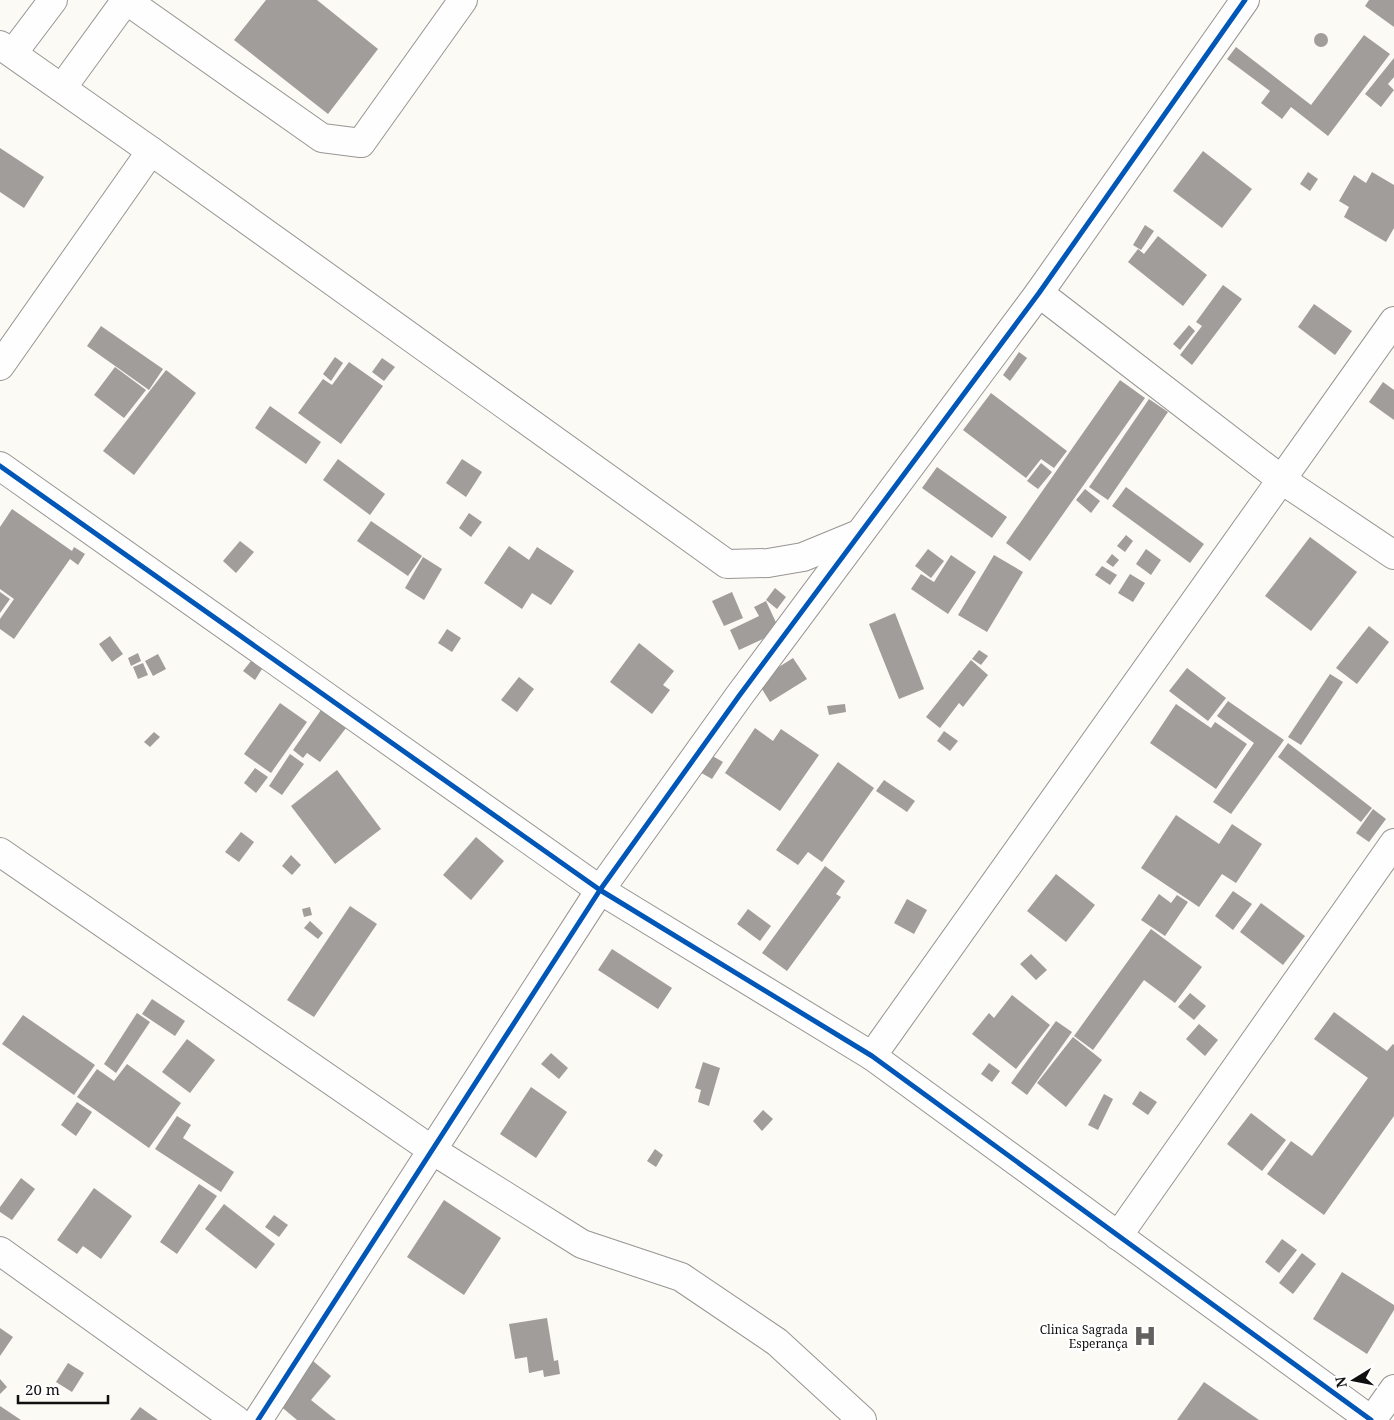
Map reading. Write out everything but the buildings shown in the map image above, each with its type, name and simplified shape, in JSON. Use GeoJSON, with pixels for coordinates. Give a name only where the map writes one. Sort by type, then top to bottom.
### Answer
{"type":"FeatureCollection","features":[{"type":"Feature","properties":{"kind":"street"},"geometry":{"type":"LineString","coordinates":[[53,0],[6,49],[151,150],[726,564],[768,563],[803,557],[860,534]]}},
{"type":"Feature","properties":{"kind":"street"},"geometry":{"type":"LineString","coordinates":[[62,88],[126,0],[322,138],[361,143],[463,0]]}},
{"type":"Feature","properties":{"kind":"street"},"geometry":{"type":"LineString","coordinates":[[258,1420],[600,890],[739,696],[1039,293],[1246,0]]}},
{"type":"Feature","properties":{"kind":"street"},"geometry":{"type":"LineString","coordinates":[[0,366],[151,150]]}},
{"type":"Feature","properties":{"kind":"street"},"geometry":{"type":"LineString","coordinates":[[1039,293],[1282,480],[1394,555]]}},
{"type":"Feature","properties":{"kind":"street"},"geometry":{"type":"LineString","coordinates":[[872,1056],[1394,321]]}},
{"type":"Feature","properties":{"kind":"street"},"geometry":{"type":"LineString","coordinates":[[0,466],[600,890],[872,1056],[1371,1420],[1394,1389]]}},
{"type":"Feature","properties":{"kind":"street"},"geometry":{"type":"LineString","coordinates":[[1118,1236],[1394,844]]}},
{"type":"Feature","properties":{"kind":"street"},"geometry":{"type":"LineString","coordinates":[[0,852],[432,1150],[582,1244],[681,1277],[777,1342],[862,1420]]}},
{"type":"Feature","properties":{"kind":"street"},"geometry":{"type":"LineString","coordinates":[[0,1251],[236,1420]]}},
{"type":"Feature","properties":{"kind":"cycle path"},"geometry":{"type":"LineString","coordinates":[[258,1420],[600,890],[739,696],[1039,293],[1245,0]]}},
{"type":"Feature","properties":{"kind":"cycle path"},"geometry":{"type":"LineString","coordinates":[[0,466],[600,890],[872,1056],[1371,1420]]}},
{"type":"Feature","properties":{"kind":"place","name":"Clinica Sagrada Esperança"},"geometry":{"type":"Point","coordinates":[1145,1336]}}]}
